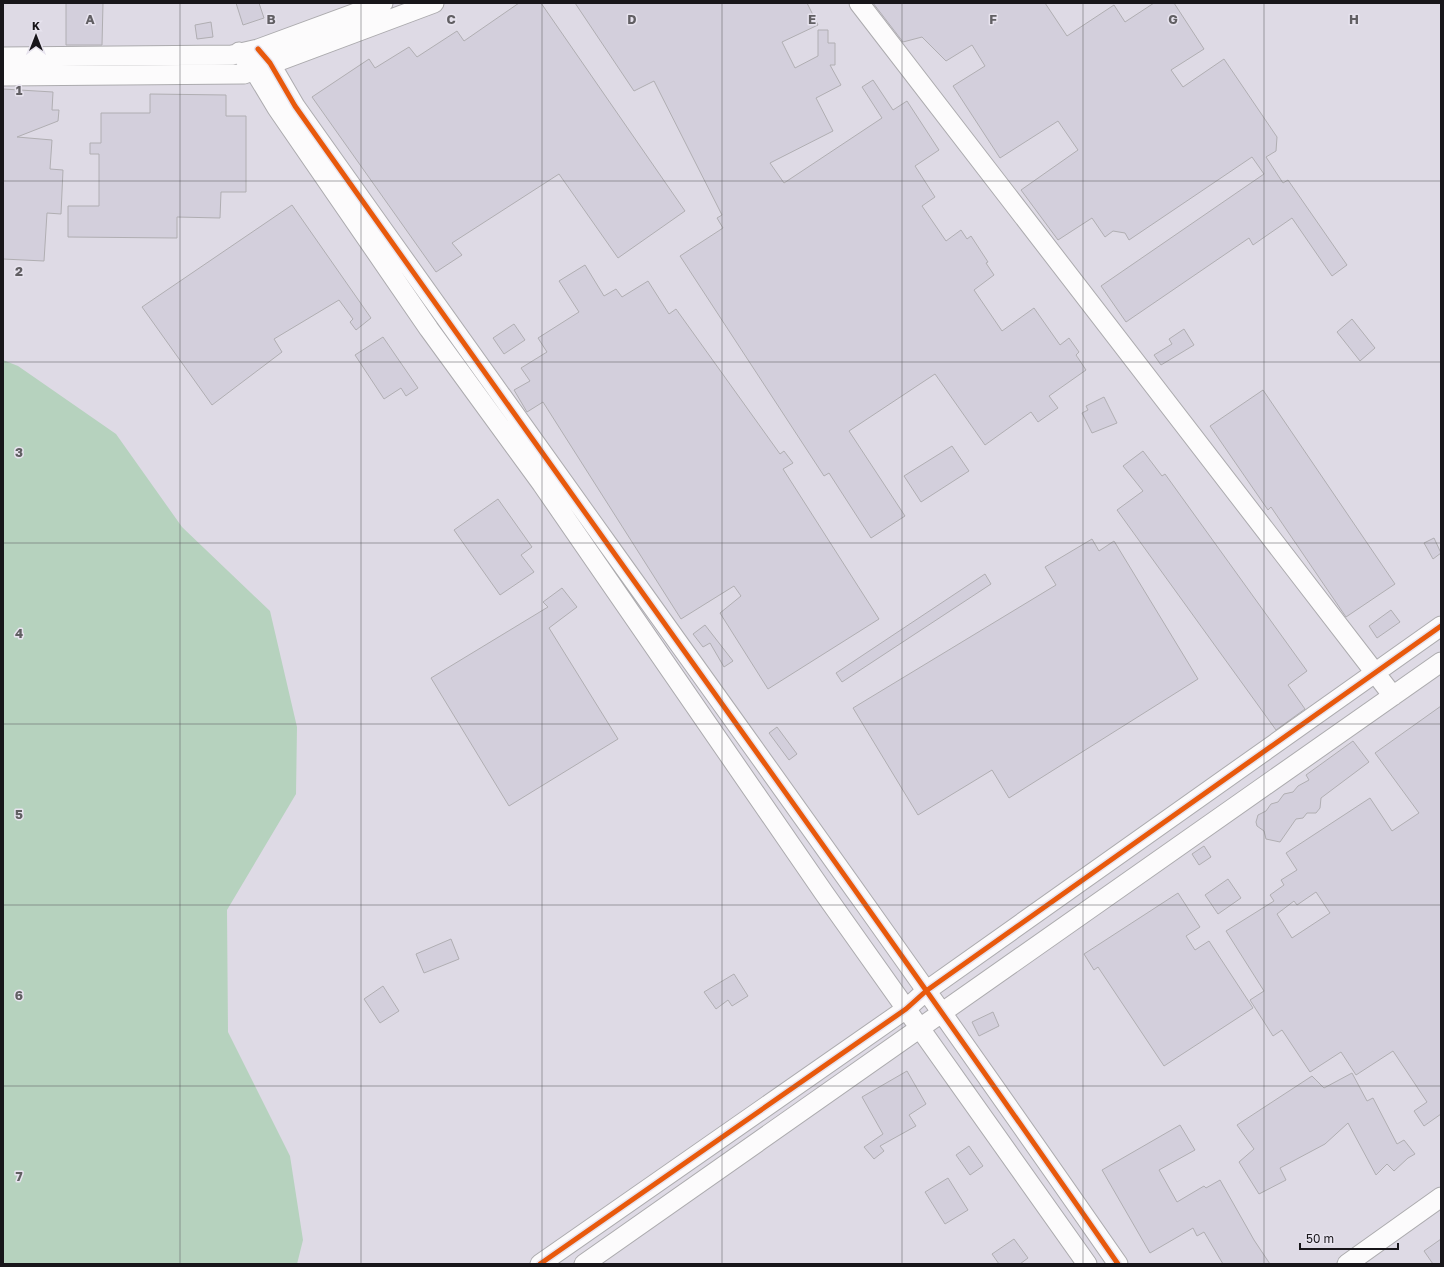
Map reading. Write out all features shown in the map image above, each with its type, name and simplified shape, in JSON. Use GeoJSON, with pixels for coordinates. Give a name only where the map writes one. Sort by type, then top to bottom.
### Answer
{"type":"FeatureCollection","features":[{"type":"Feature","properties":{"kind":"street"},"geometry":{"type":"LineString","coordinates":[[3,76],[244,74],[261,61],[383,3]]}},
{"type":"Feature","properties":{"kind":"street"},"geometry":{"type":"LineString","coordinates":[[261,61],[434,3]]}},
{"type":"Feature","properties":{"kind":"street"},"geometry":{"type":"LineString","coordinates":[[859,3],[1393,696]]}},
{"type":"Feature","properties":{"kind":"street"},"geometry":{"type":"LineString","coordinates":[[3,57],[232,55],[239,52],[261,61],[295,106],[926,990],[1118,1264]]}},
{"type":"Feature","properties":{"kind":"street"},"geometry":{"type":"LineString","coordinates":[[261,61],[277,108],[429,329],[542,484],[906,1009],[1087,1264]]}},
{"type":"Feature","properties":{"kind":"street"},"geometry":{"type":"LineString","coordinates":[[540,1264],[906,1009],[926,990],[1441,626]]}},
{"type":"Feature","properties":{"kind":"street"},"geometry":{"type":"LineString","coordinates":[[584,1264],[919,1027],[1441,662]]}},
{"type":"Feature","properties":{"kind":"street"},"geometry":{"type":"LineString","coordinates":[[1347,1264],[1441,1197]]}},
{"type":"Feature","properties":{"kind":"shaded area"},"geometry":{"type":"Polygon","coordinates":[[[3,3],[1441,3],[1441,1264],[3,1264],[3,3]]]}},
{"type":"Feature","properties":{"kind":"green space"},"geometry":{"type":"Polygon","coordinates":[[[3,360],[18,366],[116,434],[182,527],[270,611],[297,727],[296,794],[227,910],[228,1032],[290,1156],[303,1240],[297,1264],[3,1264],[3,360]]]}},
{"type":"Feature","properties":{"kind":"building"},"geometry":{"type":"Polygon","coordinates":[[[66,3],[103,3],[102,45],[66,45],[66,3]]]}},
{"type":"Feature","properties":{"kind":"building"},"geometry":{"type":"Polygon","coordinates":[[[236,3],[259,3],[264,18],[243,25],[236,3]]]}},
{"type":"Feature","properties":{"kind":"building"},"geometry":{"type":"Polygon","coordinates":[[[519,3],[541,3],[685,211],[618,258],[559,174],[452,243],[462,255],[436,272],[312,97],[369,59],[375,68],[409,47],[417,57],[457,31],[464,41],[519,3]]]}},
{"type":"Feature","properties":{"kind":"building"},"geometry":{"type":"Polygon","coordinates":[[[575,3],[807,3],[818,25],[782,42],[795,68],[818,56],[818,30],[828,30],[828,43],[835,43],[835,65],[830,65],[841,85],[816,98],[833,131],[770,163],[784,183],[882,118],[862,87],[873,80],[893,110],[907,101],[939,150],[915,166],[935,197],[922,206],[946,241],[961,230],[967,239],[971,236],[988,262],[986,263],[994,275],[974,290],[1002,331],[1034,308],[1060,345],[1069,338],[1079,352],[1076,355],[1086,370],[1049,396],[1058,408],[1038,422],[1031,412],[985,445],[935,374],[849,431],[905,516],[871,538],[829,473],[824,476],[680,256],[723,228],[717,218],[722,215],[654,81],[634,91],[575,3]]]}},
{"type":"Feature","properties":{"kind":"building"},"geometry":{"type":"Polygon","coordinates":[[[873,3],[1045,3],[1067,36],[1114,5],[1125,22],[1154,3],[1174,3],[1204,49],[1171,70],[1183,87],[1224,59],[1277,137],[1276,151],[1266,157],[1283,183],[1288,180],[1347,265],[1332,276],[1292,218],[1253,245],[1249,238],[1126,322],[1101,286],[1264,174],[1252,157],[1129,240],[1125,233],[1113,231],[1105,237],[1092,218],[1058,240],[1021,190],[1078,150],[1058,121],[1000,158],[953,86],[985,66],[972,45],[946,61],[922,37],[903,42],[873,3]]]}},
{"type":"Feature","properties":{"kind":"building"},"geometry":{"type":"Polygon","coordinates":[[[211,22],[213,37],[197,39],[195,25],[211,22]]]}},
{"type":"Feature","properties":{"kind":"building"},"geometry":{"type":"Polygon","coordinates":[[[3,89],[53,92],[52,110],[59,110],[58,121],[17,137],[52,140],[50,169],[63,170],[61,214],[47,213],[44,261],[3,259],[3,89]]]}},
{"type":"Feature","properties":{"kind":"building"},"geometry":{"type":"Polygon","coordinates":[[[150,94],[226,95],[226,116],[246,116],[246,192],[221,192],[220,218],[177,217],[177,238],[68,237],[68,206],[99,206],[99,154],[90,154],[90,143],[101,143],[101,113],[150,113],[150,94]]]}},
{"type":"Feature","properties":{"kind":"building"},"geometry":{"type":"Polygon","coordinates":[[[292,205],[371,318],[356,330],[350,322],[353,319],[339,300],[274,339],[282,352],[212,405],[142,307],[292,205]]]}},
{"type":"Feature","properties":{"kind":"building"},"geometry":{"type":"Polygon","coordinates":[[[585,265],[604,296],[616,289],[622,297],[648,281],[669,314],[676,309],[780,454],[784,451],[793,463],[783,469],[879,619],[768,689],[720,613],[741,596],[734,586],[681,619],[543,402],[527,412],[514,390],[530,381],[521,368],[547,352],[538,338],[579,312],[559,281],[585,265]]]}},
{"type":"Feature","properties":{"kind":"building"},"geometry":{"type":"Polygon","coordinates":[[[1352,319],[1375,348],[1360,361],[1337,332],[1352,319]]]}},
{"type":"Feature","properties":{"kind":"building"},"geometry":{"type":"Polygon","coordinates":[[[514,324],[525,340],[504,354],[493,338],[514,324]]]}},
{"type":"Feature","properties":{"kind":"building"},"geometry":{"type":"Polygon","coordinates":[[[1184,329],[1194,345],[1161,365],[1154,355],[1172,344],[1169,339],[1184,329]]]}},
{"type":"Feature","properties":{"kind":"building"},"geometry":{"type":"Polygon","coordinates":[[[383,337],[418,388],[406,396],[401,388],[384,399],[355,355],[383,337]]]}},
{"type":"Feature","properties":{"kind":"building"},"geometry":{"type":"Polygon","coordinates":[[[1263,390],[1395,584],[1346,617],[1271,507],[1268,510],[1210,426],[1263,390]]]}},
{"type":"Feature","properties":{"kind":"building"},"geometry":{"type":"Polygon","coordinates":[[[1104,397],[1117,423],[1092,433],[1082,413],[1088,410],[1086,406],[1104,397]]]}},
{"type":"Feature","properties":{"kind":"building"},"geometry":{"type":"Polygon","coordinates":[[[952,446],[969,471],[921,502],[904,476],[952,446]]]}},
{"type":"Feature","properties":{"kind":"building"},"geometry":{"type":"Polygon","coordinates":[[[1143,451],[1162,476],[1165,474],[1307,671],[1288,685],[1305,709],[1276,730],[1117,510],[1143,491],[1123,466],[1143,451]]]}},
{"type":"Feature","properties":{"kind":"building"},"geometry":{"type":"Polygon","coordinates":[[[498,499],[532,547],[521,555],[534,572],[500,595],[454,530],[498,499]]]}},
{"type":"Feature","properties":{"kind":"building"},"geometry":{"type":"Polygon","coordinates":[[[1434,538],[1441,553],[1433,559],[1424,543],[1434,538]]]}},
{"type":"Feature","properties":{"kind":"building"},"geometry":{"type":"Polygon","coordinates":[[[1092,539],[1099,551],[1114,541],[1198,679],[1009,798],[992,770],[918,815],[853,708],[1056,585],[1045,567],[1092,539]]]}},
{"type":"Feature","properties":{"kind":"building"},"geometry":{"type":"Polygon","coordinates":[[[985,574],[991,584],[842,682],[836,673],[985,574]]]}},
{"type":"Feature","properties":{"kind":"building"},"geometry":{"type":"Polygon","coordinates":[[[562,588],[577,607],[549,628],[618,739],[509,806],[431,678],[548,607],[543,602],[562,588]]]}},
{"type":"Feature","properties":{"kind":"building"},"geometry":{"type":"Polygon","coordinates":[[[1391,610],[1400,622],[1377,638],[1369,626],[1391,610]]]}},
{"type":"Feature","properties":{"kind":"building"},"geometry":{"type":"Polygon","coordinates":[[[705,625],[733,661],[724,667],[710,643],[703,647],[693,634],[705,625]]]}},
{"type":"Feature","properties":{"kind":"building"},"geometry":{"type":"Polygon","coordinates":[[[1441,706],[1441,1114],[1424,1126],[1414,1111],[1427,1102],[1393,1051],[1356,1075],[1341,1052],[1310,1072],[1282,1030],[1273,1036],[1250,1000],[1264,991],[1226,931],[1274,901],[1270,895],[1284,885],[1281,880],[1297,870],[1286,853],[1370,798],[1392,831],[1419,813],[1375,753],[1441,706]],[[1316,892],[1297,905],[1294,901],[1277,914],[1292,938],[1330,913],[1316,892]]]}},
{"type":"Feature","properties":{"kind":"building"},"geometry":{"type":"Polygon","coordinates":[[[777,727],[797,754],[789,760],[769,733],[777,727]]]}},
{"type":"Feature","properties":{"kind":"building"},"geometry":{"type":"Polygon","coordinates":[[[1353,741],[1369,762],[1321,798],[1320,808],[1316,813],[1307,813],[1303,818],[1296,819],[1280,842],[1266,839],[1264,831],[1257,826],[1256,822],[1258,815],[1266,811],[1271,804],[1278,802],[1284,794],[1293,792],[1298,786],[1309,780],[1306,775],[1353,741]]]}},
{"type":"Feature","properties":{"kind":"building"},"geometry":{"type":"Polygon","coordinates":[[[1204,846],[1211,857],[1199,865],[1192,854],[1204,846]]]}},
{"type":"Feature","properties":{"kind":"building"},"geometry":{"type":"Polygon","coordinates":[[[1228,879],[1241,898],[1218,914],[1205,895],[1228,879]]]}},
{"type":"Feature","properties":{"kind":"building"},"geometry":{"type":"Polygon","coordinates":[[[1178,893],[1200,927],[1186,936],[1195,950],[1209,941],[1253,1008],[1164,1066],[1098,967],[1094,970],[1084,954],[1178,893]]]}},
{"type":"Feature","properties":{"kind":"building"},"geometry":{"type":"Polygon","coordinates":[[[451,939],[459,959],[424,973],[416,954],[451,939]]]}},
{"type":"Feature","properties":{"kind":"building"},"geometry":{"type":"Polygon","coordinates":[[[734,974],[748,996],[732,1006],[728,1000],[716,1009],[704,992],[734,974]]]}},
{"type":"Feature","properties":{"kind":"building"},"geometry":{"type":"Polygon","coordinates":[[[383,986],[399,1011],[380,1023],[364,999],[383,986]]]}},
{"type":"Feature","properties":{"kind":"building"},"geometry":{"type":"Polygon","coordinates":[[[993,1012],[999,1026],[979,1036],[972,1022],[993,1012]]]}},
{"type":"Feature","properties":{"kind":"building"},"geometry":{"type":"Polygon","coordinates":[[[907,1071],[926,1104],[909,1115],[916,1126],[880,1146],[884,1151],[874,1159],[864,1147],[883,1134],[862,1097],[907,1071]]]}},
{"type":"Feature","properties":{"kind":"building"},"geometry":{"type":"Polygon","coordinates":[[[1352,1073],[1367,1101],[1373,1098],[1397,1144],[1404,1140],[1415,1154],[1408,1158],[1394,1171],[1387,1164],[1376,1175],[1348,1123],[1325,1144],[1280,1168],[1286,1180],[1259,1194],[1239,1162],[1254,1149],[1237,1125],[1312,1076],[1324,1088],[1352,1073]]]}},
{"type":"Feature","properties":{"kind":"building"},"geometry":{"type":"Polygon","coordinates":[[[1180,1125],[1195,1150],[1159,1170],[1177,1202],[1204,1186],[1206,1188],[1220,1180],[1254,1240],[1270,1264],[1223,1264],[1204,1232],[1197,1236],[1193,1228],[1150,1253],[1102,1170],[1180,1125]]]}},
{"type":"Feature","properties":{"kind":"building"},"geometry":{"type":"Polygon","coordinates":[[[969,1146],[983,1166],[970,1175],[956,1155],[969,1146]]]}},
{"type":"Feature","properties":{"kind":"building"},"geometry":{"type":"Polygon","coordinates":[[[948,1178],[968,1210],[945,1224],[925,1192],[948,1178]]]}},
{"type":"Feature","properties":{"kind":"building"},"geometry":{"type":"Polygon","coordinates":[[[1014,1239],[1028,1258],[1020,1264],[999,1264],[992,1254],[1014,1239]]]}},
{"type":"Feature","properties":{"kind":"building"},"geometry":{"type":"Polygon","coordinates":[[[1441,1239],[1441,1264],[1433,1264],[1424,1251],[1441,1239]]]}},
{"type":"Feature","properties":{"kind":"cycle path"},"geometry":{"type":"LineString","coordinates":[[258,49],[270,63],[295,106],[914,973],[1118,1264]]}},
{"type":"Feature","properties":{"kind":"cycle path"},"geometry":{"type":"LineString","coordinates":[[540,1264],[906,1009],[926,991],[1441,626]]}}]}
